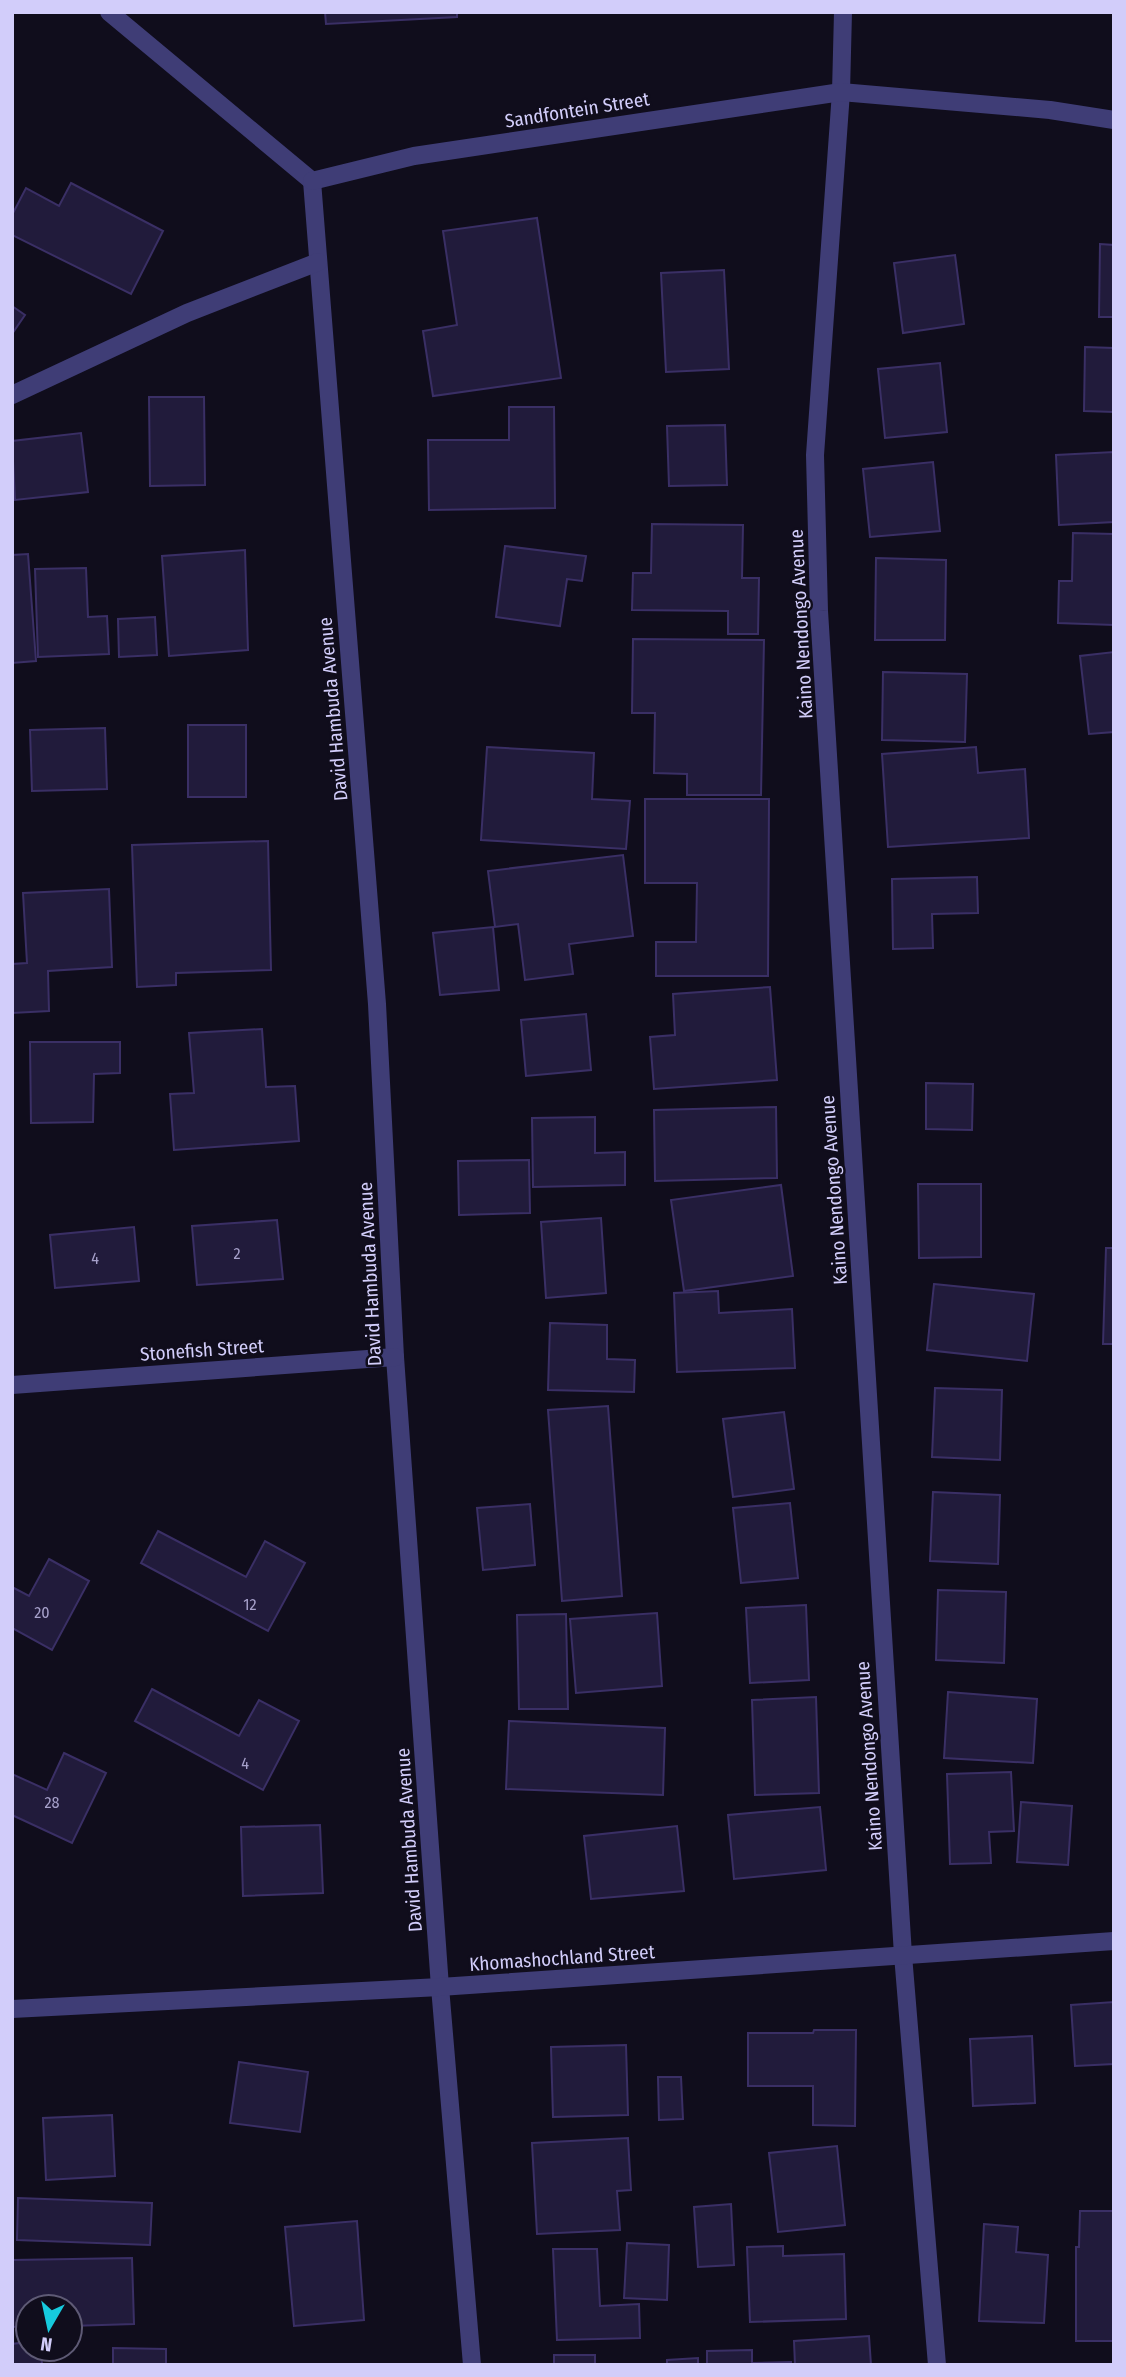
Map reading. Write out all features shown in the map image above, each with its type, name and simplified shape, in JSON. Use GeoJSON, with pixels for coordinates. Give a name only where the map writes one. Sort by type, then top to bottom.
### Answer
{"type":"FeatureCollection","features":[{"type":"Feature","properties":{"kind":"street"},"geometry":{"type":"LineString","coordinates":[[109,12],[313,181]]}},
{"type":"Feature","properties":{"kind":"street","name":"Kaino Nendongo Avenue"},"geometry":{"type":"LineString","coordinates":[[843,12],[841,92],[815,455],[819,611],[903,1955],[937,2365]]}},
{"type":"Feature","properties":{"kind":"street","name":"Sandfontein Street"},"geometry":{"type":"LineString","coordinates":[[313,181],[415,156],[841,92],[1050,110],[1114,120]]}},
{"type":"Feature","properties":{"kind":"street","name":"David Hambuda Avenue"},"geometry":{"type":"LineString","coordinates":[[313,181],[317,262],[377,1004],[396,1357],[440,1987],[472,2365]]}},
{"type":"Feature","properties":{"kind":"street"},"geometry":{"type":"LineString","coordinates":[[12,395],[187,313],[317,262]]}},
{"type":"Feature","properties":{"kind":"street","name":"Stonefish Street"},"geometry":{"type":"LineString","coordinates":[[12,1385],[396,1357]]}},
{"type":"Feature","properties":{"kind":"street","name":"Khomashochland Street"},"geometry":{"type":"LineString","coordinates":[[12,2009],[440,1987],[1114,1941]]}},
{"type":"Feature","properties":{"kind":"building"},"geometry":{"type":"Polygon","coordinates":[[[325,12],[457,12],[457,17],[326,24],[325,12]]]}},
{"type":"Feature","properties":{"kind":"building"},"geometry":{"type":"Polygon","coordinates":[[[71,183],[163,231],[131,294],[12,235],[12,215],[26,188],[59,206],[71,183]]]}},
{"type":"Feature","properties":{"kind":"building"},"geometry":{"type":"Polygon","coordinates":[[[537,218],[561,378],[433,396],[423,331],[457,325],[443,231],[537,218]]]}},
{"type":"Feature","properties":{"kind":"building"},"geometry":{"type":"Polygon","coordinates":[[[1100,244],[1114,245],[1114,317],[1099,317],[1100,244]]]}},
{"type":"Feature","properties":{"kind":"building"},"geometry":{"type":"Polygon","coordinates":[[[955,255],[964,324],[903,333],[894,263],[955,255]]]}},
{"type":"Feature","properties":{"kind":"building"},"geometry":{"type":"Polygon","coordinates":[[[724,270],[729,369],[666,372],[661,273],[724,270]]]}},
{"type":"Feature","properties":{"kind":"building"},"geometry":{"type":"Polygon","coordinates":[[[12,306],[25,315],[12,334],[12,306]]]}},
{"type":"Feature","properties":{"kind":"building"},"geometry":{"type":"Polygon","coordinates":[[[1085,347],[1114,348],[1114,412],[1084,411],[1085,347]]]}},
{"type":"Feature","properties":{"kind":"building"},"geometry":{"type":"Polygon","coordinates":[[[940,363],[947,432],[885,438],[878,369],[940,363]]]}},
{"type":"Feature","properties":{"kind":"building"},"geometry":{"type":"Polygon","coordinates":[[[149,397],[204,397],[205,485],[150,486],[149,397]]]}},
{"type":"Feature","properties":{"kind":"building"},"geometry":{"type":"Polygon","coordinates":[[[509,407],[554,407],[555,508],[429,510],[428,440],[509,440],[509,407]]]}},
{"type":"Feature","properties":{"kind":"building"},"geometry":{"type":"Polygon","coordinates":[[[725,425],[727,485],[669,486],[667,426],[725,425]]]}},
{"type":"Feature","properties":{"kind":"building"},"geometry":{"type":"Polygon","coordinates":[[[81,433],[88,492],[15,500],[12,441],[81,433]]]}},
{"type":"Feature","properties":{"kind":"building"},"geometry":{"type":"Polygon","coordinates":[[[1114,452],[1114,522],[1059,525],[1056,455],[1114,452]]]}},
{"type":"Feature","properties":{"kind":"building"},"geometry":{"type":"Polygon","coordinates":[[[933,462],[940,531],[870,537],[863,469],[933,462]]]}},
{"type":"Feature","properties":{"kind":"building"},"geometry":{"type":"Polygon","coordinates":[[[652,524],[743,525],[742,578],[759,578],[758,634],[728,634],[728,611],[632,610],[633,573],[651,573],[652,524]]]}},
{"type":"Feature","properties":{"kind":"building"},"geometry":{"type":"Polygon","coordinates":[[[1073,533],[1114,534],[1114,625],[1058,623],[1059,581],[1072,581],[1073,533]]]}},
{"type":"Feature","properties":{"kind":"building"},"geometry":{"type":"Polygon","coordinates":[[[505,546],[586,556],[582,581],[567,579],[560,626],[496,617],[505,546]]]}},
{"type":"Feature","properties":{"kind":"building"},"geometry":{"type":"Polygon","coordinates":[[[245,550],[248,650],[169,656],[162,556],[245,550]]]}},
{"type":"Feature","properties":{"kind":"building"},"geometry":{"type":"Polygon","coordinates":[[[28,554],[36,661],[12,663],[12,555],[28,554]]]}},
{"type":"Feature","properties":{"kind":"building"},"geometry":{"type":"Polygon","coordinates":[[[876,558],[946,560],[945,640],[875,640],[876,558]]]}},
{"type":"Feature","properties":{"kind":"building"},"geometry":{"type":"Polygon","coordinates":[[[86,568],[88,617],[107,616],[109,654],[38,657],[35,569],[86,568]]]}},
{"type":"Feature","properties":{"kind":"building"},"geometry":{"type":"Polygon","coordinates":[[[155,617],[157,655],[119,657],[118,619],[155,617]]]}},
{"type":"Feature","properties":{"kind":"building"},"geometry":{"type":"Polygon","coordinates":[[[633,639],[764,640],[761,795],[687,795],[687,774],[654,773],[655,713],[632,713],[633,639]]]}},
{"type":"Feature","properties":{"kind":"building"},"geometry":{"type":"Polygon","coordinates":[[[1114,652],[1114,732],[1089,734],[1080,656],[1114,652]]]}},
{"type":"Feature","properties":{"kind":"building"},"geometry":{"type":"Polygon","coordinates":[[[883,672],[967,674],[965,742],[882,740],[883,672]]]}},
{"type":"Feature","properties":{"kind":"building"},"geometry":{"type":"Polygon","coordinates":[[[188,725],[246,725],[246,797],[188,797],[188,725]]]}},
{"type":"Feature","properties":{"kind":"building"},"geometry":{"type":"Polygon","coordinates":[[[105,728],[107,789],[32,791],[30,730],[105,728]]]}},
{"type":"Feature","properties":{"kind":"building"},"geometry":{"type":"Polygon","coordinates":[[[487,747],[594,753],[592,799],[630,801],[626,849],[481,840],[487,747]]]}},
{"type":"Feature","properties":{"kind":"building"},"geometry":{"type":"Polygon","coordinates":[[[976,747],[978,773],[1025,769],[1029,838],[888,847],[882,754],[976,747]]]}},
{"type":"Feature","properties":{"kind":"building"},"geometry":{"type":"Polygon","coordinates":[[[645,799],[769,799],[768,976],[656,976],[656,942],[696,942],[697,883],[645,883],[645,799]]]}},
{"type":"Feature","properties":{"kind":"building"},"geometry":{"type":"Polygon","coordinates":[[[268,841],[271,970],[176,973],[176,985],[137,987],[132,845],[268,841]]]}},
{"type":"Feature","properties":{"kind":"building"},"geometry":{"type":"Polygon","coordinates":[[[623,855],[633,936],[569,944],[573,974],[525,980],[518,924],[495,927],[488,871],[623,855]]]}},
{"type":"Feature","properties":{"kind":"building"},"geometry":{"type":"Polygon","coordinates":[[[977,877],[978,913],[932,914],[933,948],[893,949],[892,879],[977,877]]]}},
{"type":"Feature","properties":{"kind":"building"},"geometry":{"type":"Polygon","coordinates":[[[109,889],[112,967],[48,971],[49,1011],[12,1013],[12,964],[27,963],[23,893],[109,889]]]}},
{"type":"Feature","properties":{"kind":"building"},"geometry":{"type":"Polygon","coordinates":[[[493,927],[499,990],[440,995],[433,933],[493,927]]]}},
{"type":"Feature","properties":{"kind":"building"},"geometry":{"type":"Polygon","coordinates":[[[770,987],[777,1080],[654,1089],[650,1037],[675,1035],[673,994],[770,987]]]}},
{"type":"Feature","properties":{"kind":"building"},"geometry":{"type":"Polygon","coordinates":[[[586,1014],[591,1070],[526,1076],[521,1020],[586,1014]]]}},
{"type":"Feature","properties":{"kind":"building"},"geometry":{"type":"Polygon","coordinates":[[[262,1029],[266,1087],[295,1086],[299,1141],[174,1150],[170,1094],[194,1093],[189,1033],[262,1029]]]}},
{"type":"Feature","properties":{"kind":"building"},"geometry":{"type":"Polygon","coordinates":[[[30,1042],[120,1042],[120,1073],[94,1074],[93,1122],[31,1123],[30,1042]]]}},
{"type":"Feature","properties":{"kind":"building"},"geometry":{"type":"Polygon","coordinates":[[[926,1083],[973,1084],[972,1130],[926,1129],[926,1083]]]}},
{"type":"Feature","properties":{"kind":"building"},"geometry":{"type":"Polygon","coordinates":[[[776,1107],[777,1178],[655,1181],[654,1110],[776,1107]]]}},
{"type":"Feature","properties":{"kind":"building"},"geometry":{"type":"Polygon","coordinates":[[[595,1117],[595,1153],[625,1152],[625,1185],[533,1187],[532,1118],[595,1117]]]}},
{"type":"Feature","properties":{"kind":"building"},"geometry":{"type":"Polygon","coordinates":[[[529,1160],[530,1213],[459,1215],[458,1161],[529,1160]]]}},
{"type":"Feature","properties":{"kind":"building"},"geometry":{"type":"Polygon","coordinates":[[[918,1184],[981,1184],[981,1257],[919,1258],[918,1184]]]}},
{"type":"Feature","properties":{"kind":"building"},"geometry":{"type":"Polygon","coordinates":[[[781,1185],[793,1276],[684,1291],[671,1200],[781,1185]]]}},
{"type":"Feature","properties":{"kind":"building"},"geometry":{"type":"Polygon","coordinates":[[[601,1218],[606,1293],[546,1298],[541,1222],[601,1218]]]}},
{"type":"Feature","properties":{"kind":"building"},"geometry":{"type":"Polygon","coordinates":[[[277,1220],[283,1279],[197,1285],[192,1226],[277,1220]]]}},
{"type":"Feature","properties":{"kind":"building"},"geometry":{"type":"Polygon","coordinates":[[[134,1227],[139,1281],[55,1288],[50,1235],[134,1227]]]}},
{"type":"Feature","properties":{"kind":"building"},"geometry":{"type":"Polygon","coordinates":[[[1106,1248],[1114,1248],[1114,1344],[1103,1344],[1106,1248]]]}},
{"type":"Feature","properties":{"kind":"building"},"geometry":{"type":"Polygon","coordinates":[[[934,1284],[1034,1294],[1027,1361],[927,1350],[934,1284]]]}},
{"type":"Feature","properties":{"kind":"building"},"geometry":{"type":"Polygon","coordinates":[[[718,1291],[719,1313],[792,1309],[795,1368],[677,1372],[674,1293],[718,1291]]]}},
{"type":"Feature","properties":{"kind":"building"},"geometry":{"type":"Polygon","coordinates":[[[550,1323],[607,1325],[607,1359],[635,1360],[634,1392],[548,1390],[550,1323]]]}},
{"type":"Feature","properties":{"kind":"building"},"geometry":{"type":"Polygon","coordinates":[[[935,1388],[1002,1390],[1000,1460],[932,1457],[935,1388]]]}},
{"type":"Feature","properties":{"kind":"building"},"geometry":{"type":"Polygon","coordinates":[[[608,1406],[622,1596],[562,1601],[548,1410],[608,1406]]]}},
{"type":"Feature","properties":{"kind":"building"},"geometry":{"type":"Polygon","coordinates":[[[784,1412],[794,1489],[733,1497],[723,1419],[784,1412]]]}},
{"type":"Feature","properties":{"kind":"building"},"geometry":{"type":"Polygon","coordinates":[[[933,1492],[1000,1495],[998,1564],[930,1561],[933,1492]]]}},
{"type":"Feature","properties":{"kind":"building"},"geometry":{"type":"Polygon","coordinates":[[[790,1503],[798,1578],[741,1583],[733,1508],[790,1503]]]}},
{"type":"Feature","properties":{"kind":"building"},"geometry":{"type":"Polygon","coordinates":[[[530,1504],[535,1565],[483,1570],[477,1508],[530,1504]]]}},
{"type":"Feature","properties":{"kind":"building"},"geometry":{"type":"Polygon","coordinates":[[[158,1531],[246,1577],[265,1541],[305,1563],[268,1631],[141,1563],[158,1531]]]}},
{"type":"Feature","properties":{"kind":"building"},"geometry":{"type":"Polygon","coordinates":[[[49,1559],[89,1581],[52,1650],[12,1628],[12,1587],[29,1596],[49,1559]]]}},
{"type":"Feature","properties":{"kind":"building"},"geometry":{"type":"Polygon","coordinates":[[[938,1590],[1006,1592],[1004,1663],[936,1660],[938,1590]]]}},
{"type":"Feature","properties":{"kind":"building"},"geometry":{"type":"Polygon","coordinates":[[[806,1605],[809,1680],[750,1683],[746,1608],[806,1605]]]}},
{"type":"Feature","properties":{"kind":"building"},"geometry":{"type":"Polygon","coordinates":[[[657,1613],[662,1686],[576,1693],[570,1619],[657,1613]]]}},
{"type":"Feature","properties":{"kind":"building"},"geometry":{"type":"Polygon","coordinates":[[[566,1614],[568,1709],[519,1709],[517,1615],[566,1614]]]}},
{"type":"Feature","properties":{"kind":"building"},"geometry":{"type":"Polygon","coordinates":[[[152,1689],[239,1736],[259,1700],[299,1721],[263,1790],[135,1721],[152,1689]]]}},
{"type":"Feature","properties":{"kind":"building"},"geometry":{"type":"Polygon","coordinates":[[[948,1692],[1037,1699],[1033,1763],[944,1758],[948,1692]]]}},
{"type":"Feature","properties":{"kind":"building"},"geometry":{"type":"Polygon","coordinates":[[[816,1697],[819,1793],[755,1795],[752,1700],[816,1697]]]}},
{"type":"Feature","properties":{"kind":"building"},"geometry":{"type":"Polygon","coordinates":[[[509,1721],[665,1728],[663,1795],[506,1789],[509,1721]]]}},
{"type":"Feature","properties":{"kind":"building"},"geometry":{"type":"Polygon","coordinates":[[[64,1753],[106,1773],[72,1843],[12,1815],[12,1774],[47,1790],[64,1753]]]}},
{"type":"Feature","properties":{"kind":"building"},"geometry":{"type":"Polygon","coordinates":[[[1011,1772],[1014,1831],[989,1832],[991,1863],[950,1864],[947,1774],[1011,1772]]]}},
{"type":"Feature","properties":{"kind":"building"},"geometry":{"type":"Polygon","coordinates":[[[1021,1802],[1072,1806],[1068,1865],[1017,1862],[1021,1802]]]}},
{"type":"Feature","properties":{"kind":"building"},"geometry":{"type":"Polygon","coordinates":[[[820,1807],[826,1870],[734,1879],[728,1815],[820,1807]]]}},
{"type":"Feature","properties":{"kind":"building"},"geometry":{"type":"Polygon","coordinates":[[[320,1825],[323,1893],[243,1896],[241,1827],[320,1825]]]}},
{"type":"Feature","properties":{"kind":"building"},"geometry":{"type":"Polygon","coordinates":[[[677,1826],[684,1891],[591,1899],[584,1836],[677,1826]]]}},
{"type":"Feature","properties":{"kind":"building"},"geometry":{"type":"Polygon","coordinates":[[[1114,2002],[1114,2064],[1075,2066],[1071,2005],[1114,2002]]]}},
{"type":"Feature","properties":{"kind":"building"},"geometry":{"type":"Polygon","coordinates":[[[814,2030],[856,2030],[855,2126],[813,2125],[813,2086],[748,2086],[748,2033],[813,2033],[814,2030]]]}},
{"type":"Feature","properties":{"kind":"building"},"geometry":{"type":"Polygon","coordinates":[[[1032,2036],[1035,2103],[973,2106],[970,2039],[1032,2036]]]}},
{"type":"Feature","properties":{"kind":"building"},"geometry":{"type":"Polygon","coordinates":[[[626,2045],[628,2115],[553,2117],[551,2047],[626,2045]]]}},
{"type":"Feature","properties":{"kind":"building"},"geometry":{"type":"Polygon","coordinates":[[[239,2062],[308,2072],[300,2132],[230,2123],[239,2062]]]}},
{"type":"Feature","properties":{"kind":"building"},"geometry":{"type":"Polygon","coordinates":[[[658,2077],[681,2077],[683,2119],[659,2120],[658,2077]]]}},
{"type":"Feature","properties":{"kind":"building"},"geometry":{"type":"Polygon","coordinates":[[[112,2115],[115,2176],[46,2180],[43,2118],[112,2115]]]}},
{"type":"Feature","properties":{"kind":"building"},"geometry":{"type":"Polygon","coordinates":[[[628,2138],[631,2190],[617,2191],[620,2230],[537,2234],[532,2143],[628,2138]]]}},
{"type":"Feature","properties":{"kind":"building"},"geometry":{"type":"Polygon","coordinates":[[[837,2146],[845,2225],[778,2232],[769,2153],[837,2146]]]}},
{"type":"Feature","properties":{"kind":"building"},"geometry":{"type":"Polygon","coordinates":[[[18,2198],[152,2203],[150,2245],[17,2240],[18,2198]]]}},
{"type":"Feature","properties":{"kind":"building"},"geometry":{"type":"Polygon","coordinates":[[[731,2204],[734,2265],[698,2267],[694,2207],[731,2204]]]}},
{"type":"Feature","properties":{"kind":"building"},"geometry":{"type":"Polygon","coordinates":[[[1080,2211],[1114,2211],[1114,2341],[1076,2341],[1076,2247],[1079,2247],[1080,2211]]]}},
{"type":"Feature","properties":{"kind":"building"},"geometry":{"type":"Polygon","coordinates":[[[357,2221],[364,2320],[294,2326],[285,2227],[357,2221]]]}},
{"type":"Feature","properties":{"kind":"building"},"geometry":{"type":"Polygon","coordinates":[[[984,2224],[1018,2227],[1016,2252],[1048,2255],[1044,2323],[979,2321],[984,2224]]]}},
{"type":"Feature","properties":{"kind":"building"},"geometry":{"type":"Polygon","coordinates":[[[627,2243],[669,2245],[667,2300],[624,2298],[627,2243]]]}},
{"type":"Feature","properties":{"kind":"building"},"geometry":{"type":"Polygon","coordinates":[[[783,2246],[783,2256],[844,2254],[846,2319],[750,2322],[747,2247],[783,2246]]]}},
{"type":"Feature","properties":{"kind":"building"},"geometry":{"type":"Polygon","coordinates":[[[553,2249],[597,2249],[600,2306],[639,2304],[640,2338],[557,2340],[553,2249]]]}},
{"type":"Feature","properties":{"kind":"building"},"geometry":{"type":"Polygon","coordinates":[[[132,2258],[134,2324],[84,2326],[84,2293],[14,2293],[12,2327],[12,2260],[132,2258]]]}},
{"type":"Feature","properties":{"kind":"building"},"geometry":{"type":"Polygon","coordinates":[[[869,2336],[871,2365],[795,2365],[794,2341],[869,2336]]]}},
{"type":"Feature","properties":{"kind":"building"},"geometry":{"type":"Polygon","coordinates":[[[12,2344],[14,2363],[42,2365],[12,2365],[12,2344]]]}},
{"type":"Feature","properties":{"kind":"building"},"geometry":{"type":"Polygon","coordinates":[[[113,2348],[166,2349],[166,2365],[113,2365],[113,2348]]]}},
{"type":"Feature","properties":{"kind":"building"},"geometry":{"type":"Polygon","coordinates":[[[752,2350],[752,2363],[791,2362],[791,2365],[707,2365],[707,2351],[752,2350]]]}},
{"type":"Feature","properties":{"kind":"building"},"geometry":{"type":"Polygon","coordinates":[[[554,2355],[595,2355],[595,2365],[554,2365],[554,2355]]]}},
{"type":"Feature","properties":{"kind":"building"},"geometry":{"type":"Polygon","coordinates":[[[698,2358],[698,2365],[667,2365],[667,2360],[698,2358]]]}}]}
